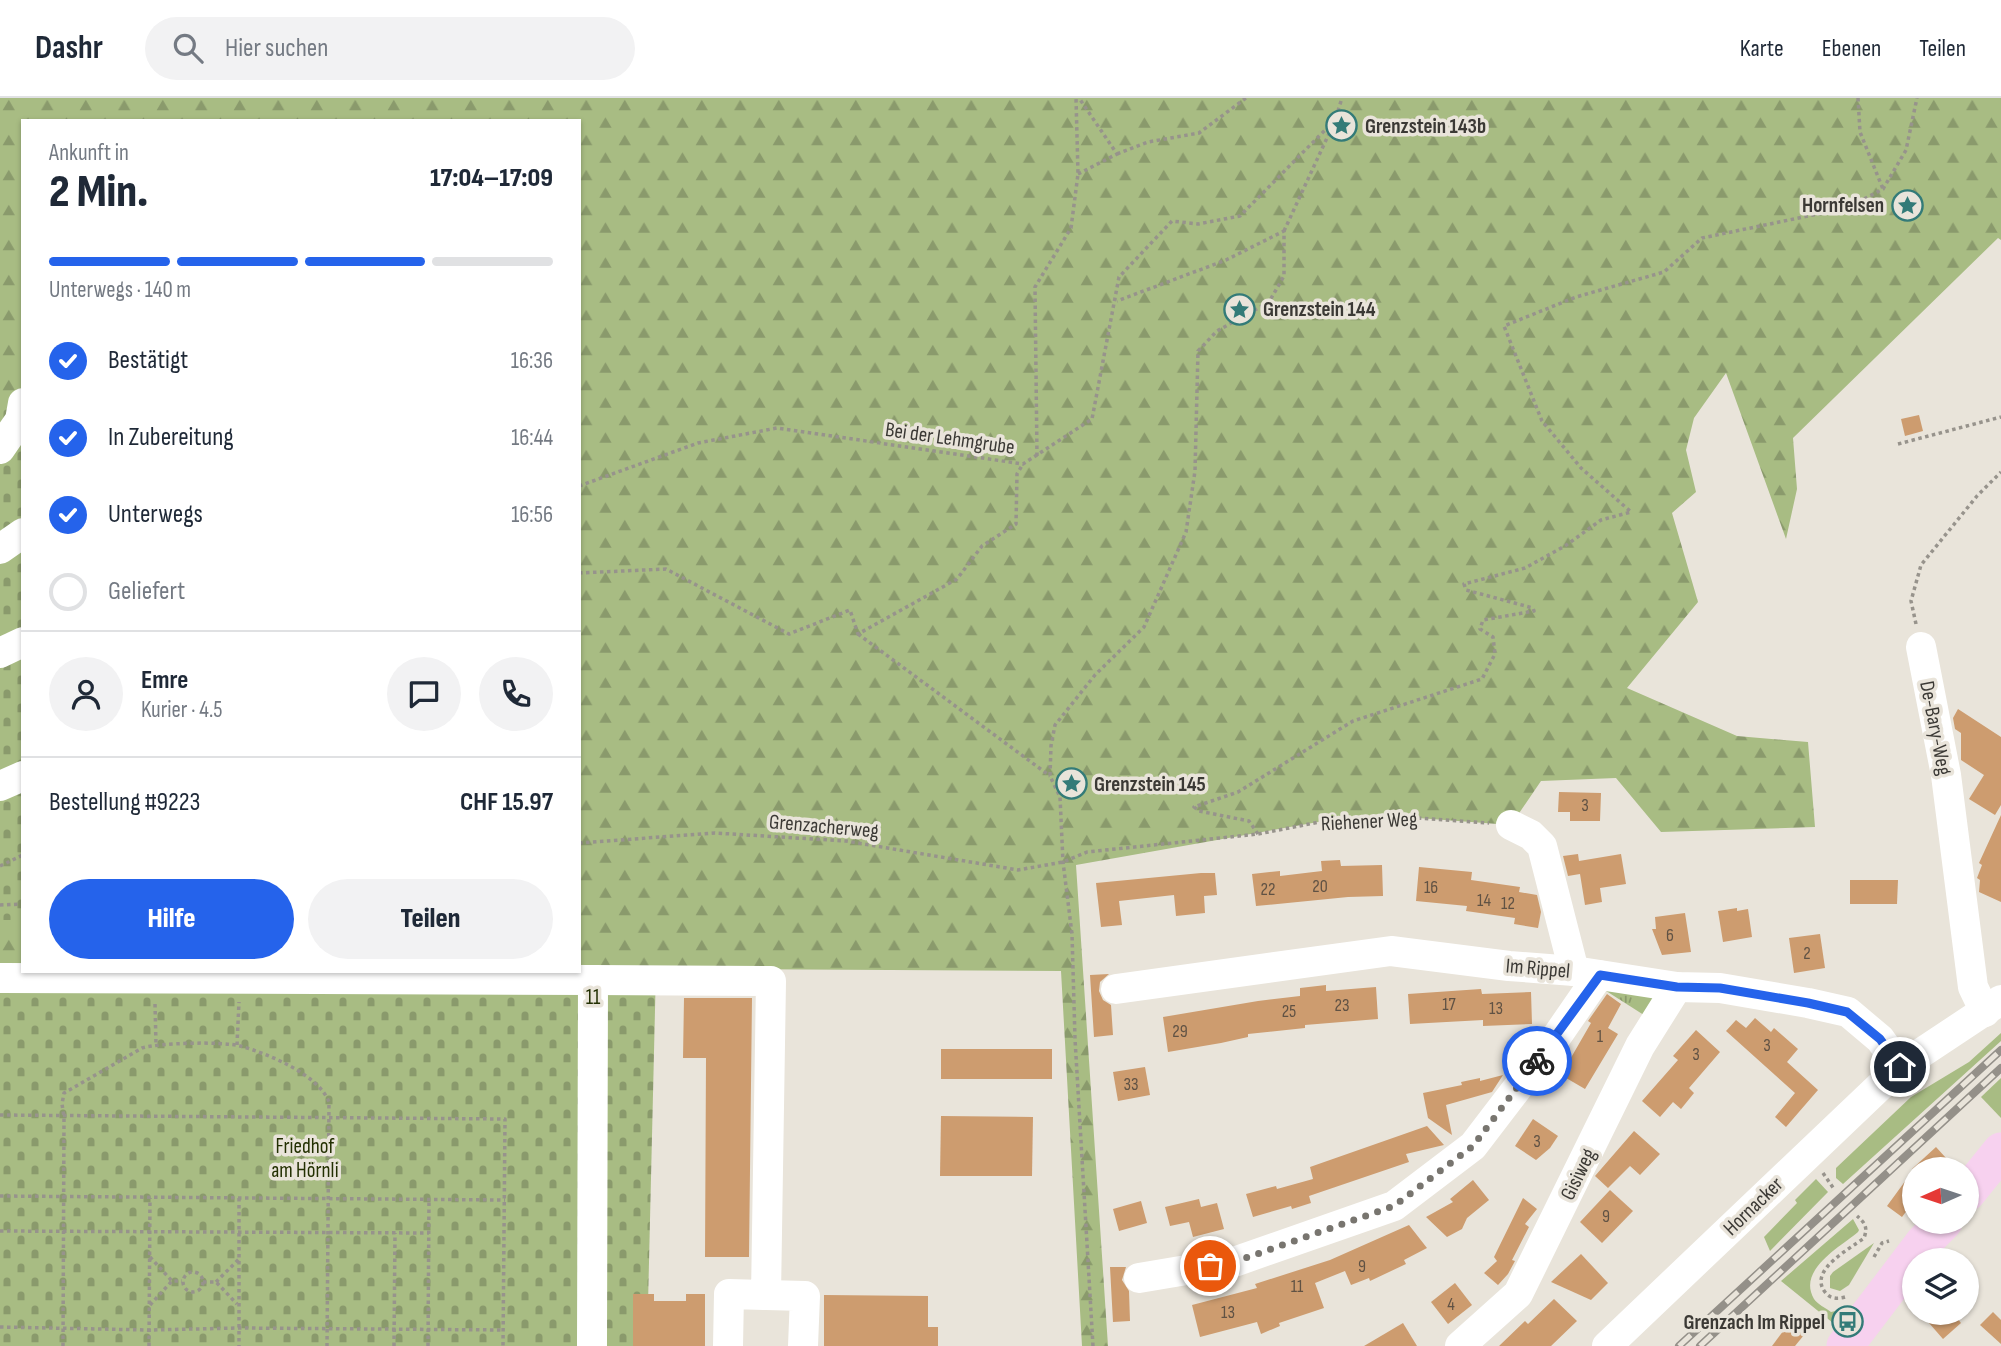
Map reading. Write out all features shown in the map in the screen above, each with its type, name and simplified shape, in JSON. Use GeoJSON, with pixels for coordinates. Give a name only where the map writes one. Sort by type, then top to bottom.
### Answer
{"type":"FeatureCollection","features":[{"type":"Feature","properties":{"kind":"main road"},"geometry":{"type":"LineString","coordinates":[[1979,1178],[2001,1151]]}},
{"type":"Feature","properties":{"kind":"main road"},"geometry":{"type":"LineString","coordinates":[[1921,1248],[1933,1234]]}},
{"type":"Feature","properties":{"kind":"main road"},"geometry":{"type":"LineString","coordinates":[[1845,1346],[1902,1270]]}},
{"type":"Feature","properties":{"kind":"street"},"geometry":{"type":"LineString","coordinates":[[0,449],[20,421],[21,415]]}},
{"type":"Feature","properties":{"kind":"street"},"geometry":{"type":"LineString","coordinates":[[0,549],[21,534]]}},
{"type":"Feature","properties":{"kind":"street"},"geometry":{"type":"LineString","coordinates":[[0,653],[21,643]]}},
{"type":"Feature","properties":{"kind":"street","name":"De-Bary-Weg"},"geometry":{"type":"LineString","coordinates":[[1920,647],[1946,775],[1973,987],[1993,1006]]}},
{"type":"Feature","properties":{"kind":"street"},"geometry":{"type":"LineString","coordinates":[[0,786],[21,777]]}},
{"type":"Feature","properties":{"kind":"street"},"geometry":{"type":"LineString","coordinates":[[1139,1278],[1234,1262],[1394,1206],[1473,1146],[1557,1036],[1587,973],[1542,846],[1531,835],[1511,825]]}},
{"type":"Feature","properties":{"kind":"street","name":"Im Rippel"},"geometry":{"type":"LineString","coordinates":[[1116,989],[1391,951],[1587,973],[1677,987],[1720,988],[1808,1003],[1847,1012],[1880,1039],[1900,1067]]}},
{"type":"Feature","properties":{"kind":"street"},"geometry":{"type":"LineString","coordinates":[[0,978],[771,981],[766,1295]]}},
{"type":"Feature","properties":{"kind":"street"},"geometry":{"type":"LineString","coordinates":[[592,1346],[593,980]]}},
{"type":"Feature","properties":{"kind":"street","name":"Gisiweg"},"geometry":{"type":"LineString","coordinates":[[1460,1346],[1518,1294],[1640,1046],[1677,987]]}},
{"type":"Feature","properties":{"kind":"street"},"geometry":{"type":"LineString","coordinates":[[1900,1067],[1951,1031],[1993,1006]]}},
{"type":"Feature","properties":{"kind":"street","name":"Hornacker"},"geometry":{"type":"LineString","coordinates":[[1607,1346],[1900,1067]]}},
{"type":"Feature","properties":{"kind":"street"},"geometry":{"type":"LineString","coordinates":[[728,1346],[729,1294],[804,1296],[803,1346]]}},
{"type":"Feature","properties":{"kind":"path"},"geometry":{"type":"LineString","coordinates":[[1077,98],[1117,154]]}},
{"type":"Feature","properties":{"kind":"path"},"geometry":{"type":"LineString","coordinates":[[1037,457],[1035,287],[1071,228],[1078,174],[1077,98]]}},
{"type":"Feature","properties":{"kind":"path"},"geometry":{"type":"LineString","coordinates":[[1078,174],[1147,142],[1199,133],[1246,98]]}},
{"type":"Feature","properties":{"kind":"path"},"geometry":{"type":"LineString","coordinates":[[1093,1346],[1075,1039],[1072,934],[1063,862],[1060,797],[1050,776],[1055,724],[1095,675],[1144,626],[1186,532],[1195,471],[1198,351],[1217,331],[1269,302],[1284,276],[1284,231],[1335,120],[1342,98]]}},
{"type":"Feature","properties":{"kind":"path"},"geometry":{"type":"LineString","coordinates":[[1858,98],[1860,132],[1883,190]]}},
{"type":"Feature","properties":{"kind":"path"},"geometry":{"type":"LineString","coordinates":[[1258,834],[1249,821],[1199,811],[1194,807],[1238,792],[1353,721],[1482,679],[1494,654],[1493,637],[1480,629],[1483,620],[1534,611],[1533,608],[1466,590],[1464,584],[1525,568],[1565,547],[1601,520],[1631,512],[1581,468],[1542,421],[1504,326],[1576,297],[1664,272],[1702,238],[1847,208],[1883,190],[1906,150],[1917,98]]}},
{"type":"Feature","properties":{"kind":"path","name":"Bei der Lehmgrube"},"geometry":{"type":"LineString","coordinates":[[581,485],[698,443],[777,428],[1023,464],[1092,419],[1117,301],[1119,277],[1172,221],[1198,224],[1240,216],[1335,120]]}},
{"type":"Feature","properties":{"kind":"path"},"geometry":{"type":"LineString","coordinates":[[1117,301],[1226,260],[1284,231]]}},
{"type":"Feature","properties":{"kind":"path"},"geometry":{"type":"LineString","coordinates":[[1898,444],[2001,417]]}},
{"type":"Feature","properties":{"kind":"path"},"geometry":{"type":"LineString","coordinates":[[858,634],[957,579],[982,546],[1016,524],[1017,474],[1023,464]]}},
{"type":"Feature","properties":{"kind":"path"},"geometry":{"type":"LineString","coordinates":[[1920,647],[1911,601],[1921,565],[1977,496],[2001,472]]}},
{"type":"Feature","properties":{"kind":"path"},"geometry":{"type":"LineString","coordinates":[[581,573],[666,569],[789,634],[850,610],[858,634],[1050,776]]}},
{"type":"Feature","properties":{"kind":"path","name":"Riehener Weg"},"geometry":{"type":"LineString","coordinates":[[1063,862],[1087,852],[1258,834],[1335,819],[1418,818],[1511,825]]}},
{"type":"Feature","properties":{"kind":"path","name":"Grenzacherweg"},"geometry":{"type":"LineString","coordinates":[[581,843],[715,833],[846,841],[1018,870],[1063,862]]}},
{"type":"Feature","properties":{"kind":"path"},"geometry":{"type":"LineString","coordinates":[[0,866],[21,856]]}},
{"type":"Feature","properties":{"kind":"path"},"geometry":{"type":"LineString","coordinates":[[0,905],[21,904]]}},
{"type":"Feature","properties":{"kind":"path"},"geometry":{"type":"LineString","coordinates":[[155,978],[156,1044]]}},
{"type":"Feature","properties":{"kind":"path"},"geometry":{"type":"LineString","coordinates":[[237,1045],[239,978]]}},
{"type":"Feature","properties":{"kind":"path"},"geometry":{"type":"LineString","coordinates":[[63,1346],[64,1093],[142,1048],[156,1044],[237,1045],[267,1056],[314,1080],[325,1091],[329,1102],[330,1198],[327,1346]]}},
{"type":"Feature","properties":{"kind":"path"},"geometry":{"type":"LineString","coordinates":[[0,1115],[505,1119],[503,1346]]}},
{"type":"Feature","properties":{"kind":"path"},"geometry":{"type":"LineString","coordinates":[[1827,1164],[1822,1171],[1834,1189]]}},
{"type":"Feature","properties":{"kind":"path"},"geometry":{"type":"LineString","coordinates":[[0,1196],[505,1200]]}},
{"type":"Feature","properties":{"kind":"path"},"geometry":{"type":"LineString","coordinates":[[149,1346],[150,1197]]}},
{"type":"Feature","properties":{"kind":"path"},"geometry":{"type":"LineString","coordinates":[[239,1198],[239,1346]]}},
{"type":"Feature","properties":{"kind":"path"},"geometry":{"type":"LineString","coordinates":[[428,1346],[429,1199]]}},
{"type":"Feature","properties":{"kind":"path"},"geometry":{"type":"LineString","coordinates":[[1850,1295],[1843,1298],[1828,1295],[1823,1289],[1822,1274],[1827,1266],[1864,1238],[1867,1231],[1865,1223],[1857,1216]]}},
{"type":"Feature","properties":{"kind":"path"},"geometry":{"type":"LineString","coordinates":[[0,1231],[429,1233]]}},
{"type":"Feature","properties":{"kind":"path"},"geometry":{"type":"LineString","coordinates":[[394,1346],[395,1233]]}},
{"type":"Feature","properties":{"kind":"path"},"geometry":{"type":"LineString","coordinates":[[1868,1267],[1887,1240],[1899,1243],[1891,1254],[1902,1263]]}},
{"type":"Feature","properties":{"kind":"path"},"geometry":{"type":"LineString","coordinates":[[150,1257],[172,1281],[183,1281]]}},
{"type":"Feature","properties":{"kind":"path"},"geometry":{"type":"LineString","coordinates":[[203,1282],[216,1282],[239,1259]]}},
{"type":"Feature","properties":{"kind":"path"},"geometry":{"type":"LineString","coordinates":[[194,1272],[200,1274],[203,1282],[201,1289],[192,1292],[183,1287],[183,1281],[187,1273],[194,1272]]}},
{"type":"Feature","properties":{"kind":"path"},"geometry":{"type":"LineString","coordinates":[[150,1305],[172,1281]]}},
{"type":"Feature","properties":{"kind":"path"},"geometry":{"type":"LineString","coordinates":[[216,1282],[239,1306]]}},
{"type":"Feature","properties":{"kind":"path"},"geometry":{"type":"LineString","coordinates":[[0,1327],[149,1331],[240,1328],[503,1330]]}},
{"type":"Feature","properties":{"kind":"green space"},"geometry":{"type":"Polygon","coordinates":[[[0,98],[2001,98],[2001,240],[1998,238],[1793,438],[1797,489],[1786,539],[1726,373],[1694,418],[1686,450],[1696,492],[1672,513],[1698,602],[1627,688],[1737,736],[1808,742],[1815,827],[1661,832],[1616,778],[1541,781],[1511,825],[1418,818],[1335,819],[1076,865],[1108,1346],[1082,1346],[1061,971],[581,968],[581,119],[21,119],[21,403],[0,427],[0,98]]]}},
{"type":"Feature","properties":{"kind":"green space"},"geometry":{"type":"Polygon","coordinates":[[[0,400],[21,401],[21,920],[0,920],[0,400]]]}},
{"type":"Feature","properties":{"kind":"green space"},"geometry":{"type":"Polygon","coordinates":[[[0,920],[21,920],[21,965],[0,965],[0,920]]]}},
{"type":"Feature","properties":{"kind":"green space","name":"Friedhof am Hörnli"},"geometry":{"type":"Polygon","coordinates":[[[0,965],[21,965],[21,973],[581,973],[581,968],[656,968],[647,1346],[0,1346],[0,965]]]}},
{"type":"Feature","properties":{"kind":"green space"},"geometry":{"type":"Polygon","coordinates":[[[1603,989],[1652,993],[1654,1002],[1647,1017],[1603,989]]]}},
{"type":"Feature","properties":{"kind":"green space"},"geometry":{"type":"Polygon","coordinates":[[[2001,1033],[2001,1041],[1843,1184],[1836,1178],[1836,1168],[1911,1097],[1969,1062],[2001,1033]]]}},
{"type":"Feature","properties":{"kind":"green space"},"geometry":{"type":"Polygon","coordinates":[[[2001,1078],[2001,1118],[1981,1097],[2001,1078]]]}},
{"type":"Feature","properties":{"kind":"green space"},"geometry":{"type":"Polygon","coordinates":[[[1816,1179],[1828,1192],[1770,1251],[1764,1237],[1816,1179]]]}},
{"type":"Feature","properties":{"kind":"green space"},"geometry":{"type":"Polygon","coordinates":[[[1853,1219],[1858,1232],[1823,1260],[1811,1278],[1810,1288],[1817,1303],[1831,1312],[1844,1309],[1833,1323],[1781,1281],[1853,1219]]]}},
{"type":"Feature","properties":{"kind":"green space"},"geometry":{"type":"Polygon","coordinates":[[[1874,1243],[1849,1285],[1840,1291],[1830,1288],[1830,1276],[1833,1272],[1874,1243]]]}},
{"type":"Feature","properties":{"kind":"building"},"geometry":{"type":"Polygon","coordinates":[[[1919,415],[1923,431],[1905,436],[1901,419],[1919,415]]]}},
{"type":"Feature","properties":{"kind":"building"},"geometry":{"type":"Polygon","coordinates":[[[1958,709],[2001,737],[2001,805],[1995,815],[1969,799],[1984,775],[1961,760],[1961,733],[1955,729],[1953,718],[1958,709]]]}},
{"type":"Feature","properties":{"kind":"building"},"geometry":{"type":"Polygon","coordinates":[[[1559,792],[1601,793],[1600,821],[1570,821],[1570,812],[1558,812],[1559,792]]]}},
{"type":"Feature","properties":{"kind":"building"},"geometry":{"type":"Polygon","coordinates":[[[2001,815],[2001,902],[1979,892],[1980,880],[1977,878],[1982,865],[1979,863],[2001,815]]]}},
{"type":"Feature","properties":{"kind":"building"},"geometry":{"type":"Polygon","coordinates":[[[1578,854],[1579,861],[1621,854],[1626,884],[1600,888],[1602,902],[1585,905],[1580,874],[1568,876],[1563,856],[1578,854]]]}},
{"type":"Feature","properties":{"kind":"building"},"geometry":{"type":"Polygon","coordinates":[[[1340,860],[1341,866],[1382,865],[1383,896],[1256,906],[1252,874],[1280,871],[1280,876],[1322,871],[1321,861],[1340,860]]]}},
{"type":"Feature","properties":{"kind":"building"},"geometry":{"type":"Polygon","coordinates":[[[1419,867],[1472,872],[1471,880],[1520,887],[1519,892],[1537,895],[1541,912],[1538,928],[1514,924],[1515,918],[1466,911],[1467,906],[1416,901],[1419,867]]]}},
{"type":"Feature","properties":{"kind":"building"},"geometry":{"type":"Polygon","coordinates":[[[1215,873],[1217,895],[1204,896],[1205,913],[1176,916],[1174,895],[1119,901],[1122,925],[1101,927],[1096,883],[1215,873]]]}},
{"type":"Feature","properties":{"kind":"building"},"geometry":{"type":"Polygon","coordinates":[[[1850,880],[1898,880],[1897,904],[1850,904],[1850,880]]]}},
{"type":"Feature","properties":{"kind":"building"},"geometry":{"type":"Polygon","coordinates":[[[1737,908],[1737,911],[1748,909],[1752,937],[1723,942],[1718,911],[1737,908]]]}},
{"type":"Feature","properties":{"kind":"building"},"geometry":{"type":"Polygon","coordinates":[[[1685,913],[1691,952],[1662,955],[1652,929],[1656,929],[1655,917],[1685,913]]]}},
{"type":"Feature","properties":{"kind":"building"},"geometry":{"type":"Polygon","coordinates":[[[1820,934],[1825,968],[1794,973],[1789,938],[1820,934]]]}},
{"type":"Feature","properties":{"kind":"building"},"geometry":{"type":"Polygon","coordinates":[[[1109,974],[1100,982],[1099,991],[1103,1000],[1111,1005],[1113,1035],[1094,1037],[1090,975],[1109,974]]]}},
{"type":"Feature","properties":{"kind":"building"},"geometry":{"type":"Polygon","coordinates":[[[1326,985],[1326,991],[1376,987],[1378,1019],[1305,1025],[1305,1028],[1248,1034],[1248,1037],[1168,1052],[1163,1017],[1300,996],[1300,988],[1326,985]]]}},
{"type":"Feature","properties":{"kind":"building"},"geometry":{"type":"Polygon","coordinates":[[[1481,989],[1482,994],[1531,992],[1532,1024],[1483,1026],[1483,1020],[1410,1024],[1408,994],[1481,989]]]}},
{"type":"Feature","properties":{"kind":"building"},"geometry":{"type":"Polygon","coordinates":[[[1607,994],[1621,1004],[1608,1028],[1618,1034],[1585,1089],[1561,1075],[1591,1023],[1588,1021],[1607,994]]]}},
{"type":"Feature","properties":{"kind":"building"},"geometry":{"type":"Polygon","coordinates":[[[684,998],[752,998],[749,1257],[705,1257],[706,1058],[683,1058],[684,998]]]}},
{"type":"Feature","properties":{"kind":"building"},"geometry":{"type":"Polygon","coordinates":[[[1755,1018],[1771,1032],[1774,1028],[1798,1049],[1787,1062],[1818,1090],[1786,1127],[1775,1117],[1795,1093],[1726,1031],[1736,1020],[1746,1028],[1755,1018]]]}},
{"type":"Feature","properties":{"kind":"building"},"geometry":{"type":"Polygon","coordinates":[[[1696,1030],[1720,1052],[1689,1088],[1694,1093],[1681,1109],[1673,1102],[1660,1117],[1642,1101],[1678,1060],[1673,1056],[1696,1030]]]}},
{"type":"Feature","properties":{"kind":"building"},"geometry":{"type":"Polygon","coordinates":[[[941,1049],[1052,1049],[1052,1079],[941,1079],[941,1049]]]}},
{"type":"Feature","properties":{"kind":"building"},"geometry":{"type":"Polygon","coordinates":[[[1145,1067],[1150,1095],[1118,1101],[1113,1072],[1145,1067]]]}},
{"type":"Feature","properties":{"kind":"building"},"geometry":{"type":"Polygon","coordinates":[[[1503,1075],[1492,1092],[1446,1105],[1452,1135],[1428,1118],[1423,1093],[1462,1085],[1461,1082],[1480,1078],[1480,1081],[1503,1075]]]}},
{"type":"Feature","properties":{"kind":"building"},"geometry":{"type":"Polygon","coordinates":[[[941,1116],[1033,1117],[1032,1176],[940,1176],[941,1116]]]}},
{"type":"Feature","properties":{"kind":"building"},"geometry":{"type":"Polygon","coordinates":[[[1533,1119],[1558,1136],[1550,1148],[1536,1160],[1515,1146],[1533,1119]]]}},
{"type":"Feature","properties":{"kind":"building"},"geometry":{"type":"Polygon","coordinates":[[[1427,1126],[1444,1145],[1406,1154],[1409,1162],[1309,1196],[1311,1203],[1253,1217],[1246,1194],[1313,1179],[1310,1167],[1427,1126]]]}},
{"type":"Feature","properties":{"kind":"building"},"geometry":{"type":"Polygon","coordinates":[[[1634,1131],[1660,1154],[1640,1175],[1630,1166],[1608,1188],[1595,1176],[1634,1131]]]}},
{"type":"Feature","properties":{"kind":"building"},"geometry":{"type":"Polygon","coordinates":[[[1936,1147],[1945,1157],[1925,1157],[1936,1147]]]}},
{"type":"Feature","properties":{"kind":"building"},"geometry":{"type":"Polygon","coordinates":[[[1473,1180],[1489,1200],[1467,1218],[1462,1229],[1447,1237],[1426,1217],[1453,1202],[1450,1199],[1473,1180]]]}},
{"type":"Feature","properties":{"kind":"building"},"geometry":{"type":"Polygon","coordinates":[[[1902,1185],[1902,1217],[1887,1206],[1902,1185]]]}},
{"type":"Feature","properties":{"kind":"building"},"geometry":{"type":"Polygon","coordinates":[[[1610,1190],[1633,1211],[1602,1243],[1580,1222],[1610,1190]]]}},
{"type":"Feature","properties":{"kind":"building"},"geometry":{"type":"Polygon","coordinates":[[[1523,1198],[1537,1209],[1525,1224],[1529,1227],[1512,1260],[1515,1261],[1498,1285],[1484,1273],[1497,1261],[1494,1257],[1523,1198]]]}},
{"type":"Feature","properties":{"kind":"building"},"geometry":{"type":"Polygon","coordinates":[[[1199,1199],[1201,1207],[1217,1203],[1224,1229],[1193,1237],[1189,1222],[1170,1226],[1165,1207],[1199,1199]]]}},
{"type":"Feature","properties":{"kind":"building"},"geometry":{"type":"Polygon","coordinates":[[[1141,1201],[1147,1223],[1119,1231],[1113,1209],[1141,1201]]]}},
{"type":"Feature","properties":{"kind":"building"},"geometry":{"type":"Polygon","coordinates":[[[1409,1225],[1427,1248],[1404,1260],[1406,1264],[1370,1281],[1369,1278],[1351,1285],[1345,1271],[1315,1283],[1324,1308],[1279,1323],[1280,1326],[1261,1334],[1257,1322],[1200,1337],[1192,1305],[1257,1288],[1255,1284],[1330,1260],[1409,1225]]]}},
{"type":"Feature","properties":{"kind":"building"},"geometry":{"type":"Polygon","coordinates":[[[1581,1254],[1608,1283],[1591,1300],[1551,1282],[1581,1254]]]}},
{"type":"Feature","properties":{"kind":"building"},"geometry":{"type":"Polygon","coordinates":[[[1110,1267],[1126,1267],[1122,1280],[1129,1291],[1130,1321],[1113,1322],[1110,1267]]]}},
{"type":"Feature","properties":{"kind":"building"},"geometry":{"type":"Polygon","coordinates":[[[1455,1283],[1472,1305],[1448,1324],[1431,1302],[1455,1283]]]}},
{"type":"Feature","properties":{"kind":"building"},"geometry":{"type":"Polygon","coordinates":[[[633,1294],[654,1294],[654,1301],[686,1301],[686,1294],[705,1294],[705,1346],[633,1346],[633,1294]]]}},
{"type":"Feature","properties":{"kind":"building"},"geometry":{"type":"Polygon","coordinates":[[[824,1295],[928,1296],[928,1327],[938,1327],[938,1346],[824,1346],[824,1295]]]}},
{"type":"Feature","properties":{"kind":"building"},"geometry":{"type":"Polygon","coordinates":[[[1554,1299],[1577,1321],[1551,1346],[1499,1346],[1525,1321],[1528,1324],[1554,1299]]]}},
{"type":"Feature","properties":{"kind":"building"},"geometry":{"type":"Polygon","coordinates":[[[1993,1312],[2001,1320],[2001,1344],[1980,1325],[1993,1312]]]}},
{"type":"Feature","properties":{"kind":"building"},"geometry":{"type":"Polygon","coordinates":[[[1403,1323],[1417,1346],[1364,1346],[1403,1323]]]}},
{"type":"Feature","properties":{"kind":"building"},"geometry":{"type":"Polygon","coordinates":[[[1789,1323],[1804,1335],[1795,1346],[1772,1346],[1789,1323]]]}},
{"type":"Feature","properties":{"kind":"building"},"geometry":{"type":"Polygon","coordinates":[[[1931,1325],[1959,1325],[1943,1339],[1931,1325]]]}},
{"type":"Feature","properties":{"kind":"railway"},"geometry":{"type":"LineString","coordinates":[[1679,1346],[2001,1050]]}},
{"type":"Feature","properties":{"kind":"railway"},"geometry":{"type":"LineString","coordinates":[[1700,1346],[2001,1068]]}},
{"type":"Feature","properties":{"kind":"way so far"},"geometry":{"type":"LineString","coordinates":[[1210,1266],[1234,1262],[1394,1206],[1473,1146],[1537,1061]]}},
{"type":"Feature","properties":{"kind":"place","name":"Grenzstein 143b"},"geometry":{"type":"Point","coordinates":[1342,126]}},
{"type":"Feature","properties":{"kind":"place","name":"Hornfelsen"},"geometry":{"type":"Point","coordinates":[1907,205]}},
{"type":"Feature","properties":{"kind":"place","name":"Grenzstein 144"},"geometry":{"type":"Point","coordinates":[1240,309]}},
{"type":"Feature","properties":{"kind":"place","name":"Grenzstein 145"},"geometry":{"type":"Point","coordinates":[1071,784]}},
{"type":"Feature","properties":{"kind":"place","name":"Grenzach Im Rippel"},"geometry":{"type":"Point","coordinates":[1848,1322]}},
{"type":"Feature","properties":{"kind":"route"},"geometry":{"type":"LineString","coordinates":[[1537,1061],[1600,975],[1677,987],[1720,988],[1847,1012],[1880,1039],[1900,1067]]}},
{"type":"Feature","properties":{"kind":"park label","name":"11"},"geometry":{"type":"Point","coordinates":[593,997]}}]}
